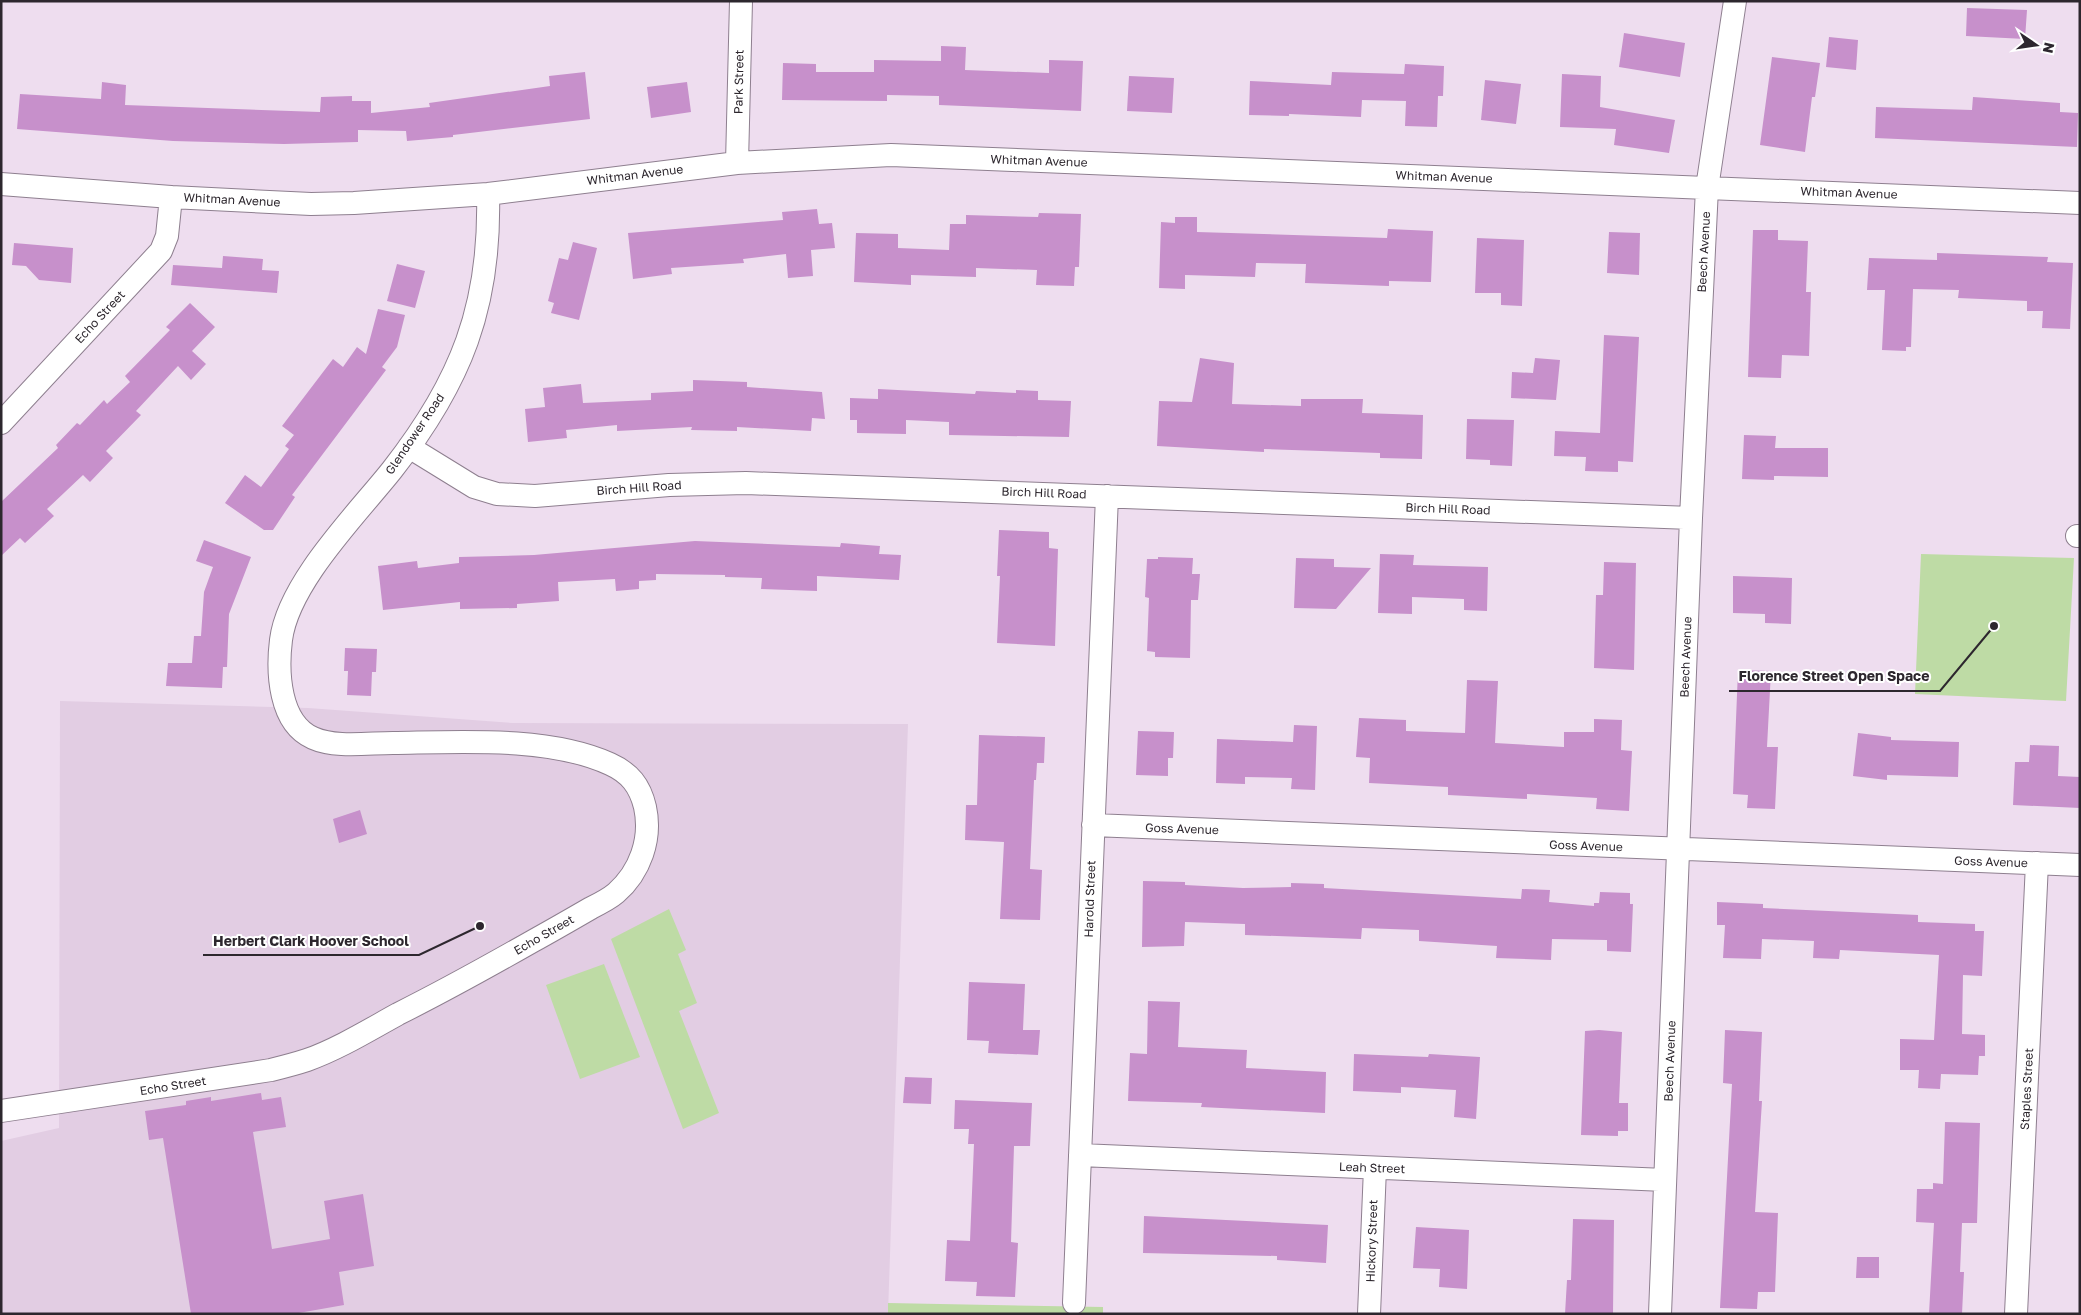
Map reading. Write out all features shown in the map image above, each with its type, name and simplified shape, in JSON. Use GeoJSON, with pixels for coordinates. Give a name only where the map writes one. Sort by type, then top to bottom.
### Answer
{"type":"FeatureCollection","features":[{"type":"Feature","properties":{"kind":"street","name":"Park Street"},"geometry":{"type":"LineString","coordinates":[[737,163],[742,1]]}},
{"type":"Feature","properties":{"kind":"street","name":"Beech Avenue"},"geometry":{"type":"LineString","coordinates":[[1660,1314],[1691,518],[1708,188],[1735,1]]}},
{"type":"Feature","properties":{"kind":"street","name":"Whitman Avenue"},"geometry":{"type":"LineString","coordinates":[[1,184],[171,196],[346,203],[488,194],[737,163],[893,156],[2080,202]]}},
{"type":"Feature","properties":{"kind":"street","name":"Glendower Road"},"geometry":{"type":"LineString","coordinates":[[286,705],[280,676],[281,640],[289,612],[335,538],[409,447],[446,388],[461,358],[474,324],[482,292],[487,258],[488,194]]}},
{"type":"Feature","properties":{"kind":"street","name":"Echo Street"},"geometry":{"type":"LineString","coordinates":[[1,423],[161,251],[167,236],[171,196]]}},
{"type":"Feature","properties":{"kind":"street","name":"Birch Hill Road"},"geometry":{"type":"LineString","coordinates":[[409,447],[474,487],[506,495],[544,495],[669,485],[746,483],[1691,518]]}},
{"type":"Feature","properties":{"kind":"street","name":"Harold Street"},"geometry":{"type":"LineString","coordinates":[[1074,1303],[1107,496]]}},
{"type":"Feature","properties":{"kind":"street","name":"Echo Street"},"geometry":{"type":"LineString","coordinates":[[1,1111],[271,1070],[308,1060],[469,978],[614,895],[639,863],[646,839],[647,825],[642,796],[630,775],[607,762],[569,751],[530,745],[446,742],[338,743],[318,741],[308,736],[298,727],[286,705]]}},
{"type":"Feature","properties":{"kind":"street","name":"Goss Avenue"},"geometry":{"type":"LineString","coordinates":[[1093,825],[2080,865]]}},
{"type":"Feature","properties":{"kind":"street","name":"Staples Street"},"geometry":{"type":"LineString","coordinates":[[2016,1314],[2037,863]]}},
{"type":"Feature","properties":{"kind":"street","name":"Leah Street"},"geometry":{"type":"LineString","coordinates":[[1080,1155],[1665,1180]]}},
{"type":"Feature","properties":{"kind":"street","name":"Hickory Street"},"geometry":{"type":"LineString","coordinates":[[1369,1314],[1375,1168]]}},
{"type":"Feature","properties":{"kind":"shaded area"},"geometry":{"type":"Polygon","coordinates":[[[60,701],[308,708],[512,723],[908,724],[888,1314],[1,1314],[1,1141],[59,1128],[60,701]]]}},
{"type":"Feature","properties":{"kind":"green space"},"geometry":{"type":"Polygon","coordinates":[[[1921,554],[2074,558],[2066,701],[1915,694],[1921,554]]]}},
{"type":"Feature","properties":{"kind":"green space"},"geometry":{"type":"Polygon","coordinates":[[[669,909],[686,950],[678,954],[697,1003],[679,1011],[719,1113],[683,1129],[611,939],[669,909]]]}},
{"type":"Feature","properties":{"kind":"green space"},"geometry":{"type":"Polygon","coordinates":[[[604,964],[640,1057],[580,1079],[546,985],[604,964]]]}},
{"type":"Feature","properties":{"kind":"green space"},"geometry":{"type":"Polygon","coordinates":[[[888,1303],[1103,1307],[1103,1314],[888,1314],[888,1303]]]}},
{"type":"Feature","properties":{"kind":"building"},"geometry":{"type":"Polygon","coordinates":[[[1967,8],[2027,10],[2025,39],[1966,36],[1967,8]]]}},
{"type":"Feature","properties":{"kind":"building"},"geometry":{"type":"Polygon","coordinates":[[[1624,33],[1685,43],[1680,77],[1619,67],[1624,33]]]}},
{"type":"Feature","properties":{"kind":"building"},"geometry":{"type":"Polygon","coordinates":[[[1829,37],[1858,40],[1856,70],[1826,67],[1829,37]]]}},
{"type":"Feature","properties":{"kind":"building"},"geometry":{"type":"Polygon","coordinates":[[[941,46],[966,47],[965,70],[1049,73],[1049,60],[1083,61],[1081,111],[939,105],[939,96],[887,95],[887,101],[782,100],[783,63],[816,64],[816,72],[874,72],[874,60],[941,61],[941,46]]]}},
{"type":"Feature","properties":{"kind":"building"},"geometry":{"type":"Polygon","coordinates":[[[1772,57],[1820,63],[1815,97],[1812,97],[1805,152],[1760,145],[1772,57]]]}},
{"type":"Feature","properties":{"kind":"building"},"geometry":{"type":"Polygon","coordinates":[[[1405,64],[1444,66],[1443,96],[1438,96],[1437,127],[1405,126],[1406,101],[1362,100],[1361,117],[1289,114],[1289,116],[1249,115],[1250,81],[1331,85],[1332,72],[1404,74],[1405,64]]]}},
{"type":"Feature","properties":{"kind":"building"},"geometry":{"type":"Polygon","coordinates":[[[585,72],[590,119],[453,135],[453,137],[407,141],[406,131],[358,130],[358,142],[284,144],[173,141],[17,129],[20,94],[101,99],[102,82],[126,85],[125,105],[320,112],[321,97],[352,96],[352,101],[371,101],[371,113],[430,107],[429,103],[550,86],[549,76],[585,72]]]}},
{"type":"Feature","properties":{"kind":"building"},"geometry":{"type":"Polygon","coordinates":[[[1562,74],[1601,76],[1600,107],[1675,120],[1669,153],[1614,145],[1616,129],[1560,127],[1562,74]]]}},
{"type":"Feature","properties":{"kind":"building"},"geometry":{"type":"Polygon","coordinates":[[[1129,76],[1174,78],[1172,113],[1127,111],[1129,76]]]}},
{"type":"Feature","properties":{"kind":"building"},"geometry":{"type":"Polygon","coordinates":[[[1485,80],[1521,84],[1516,124],[1481,120],[1485,80]]]}},
{"type":"Feature","properties":{"kind":"building"},"geometry":{"type":"Polygon","coordinates":[[[687,82],[691,112],[651,118],[647,87],[687,82]]]}},
{"type":"Feature","properties":{"kind":"building"},"geometry":{"type":"Polygon","coordinates":[[[1973,97],[2060,103],[2060,112],[2078,113],[2077,147],[1875,138],[1876,107],[1972,110],[1973,97]]]}},
{"type":"Feature","properties":{"kind":"building"},"geometry":{"type":"Polygon","coordinates":[[[817,209],[819,224],[832,223],[835,248],[811,250],[813,276],[788,278],[786,254],[743,259],[744,263],[671,268],[672,274],[633,279],[628,233],[783,220],[782,212],[817,209]]]}},
{"type":"Feature","properties":{"kind":"building"},"geometry":{"type":"Polygon","coordinates":[[[1039,213],[1081,214],[1079,267],[1075,267],[1074,286],[1036,285],[1037,270],[976,268],[976,277],[911,275],[911,285],[854,282],[856,233],[898,234],[898,248],[949,250],[950,224],[966,224],[966,215],[1038,217],[1039,213]]]}},
{"type":"Feature","properties":{"kind":"building"},"geometry":{"type":"Polygon","coordinates":[[[1175,217],[1197,217],[1197,232],[1387,238],[1388,229],[1433,231],[1431,282],[1389,281],[1389,286],[1305,283],[1306,264],[1256,263],[1255,277],[1185,275],[1185,289],[1159,288],[1161,222],[1175,223],[1175,217]]]}},
{"type":"Feature","properties":{"kind":"building"},"geometry":{"type":"Polygon","coordinates":[[[1753,230],[1778,230],[1778,240],[1808,241],[1806,292],[1811,292],[1809,356],[1782,355],[1781,378],[1748,377],[1753,230]]]}},
{"type":"Feature","properties":{"kind":"building"},"geometry":{"type":"Polygon","coordinates":[[[1609,232],[1640,233],[1639,275],[1607,273],[1609,232]]]}},
{"type":"Feature","properties":{"kind":"building"},"geometry":{"type":"Polygon","coordinates":[[[1477,238],[1524,240],[1522,306],[1501,305],[1501,293],[1475,293],[1477,238]]]}},
{"type":"Feature","properties":{"kind":"building"},"geometry":{"type":"Polygon","coordinates":[[[573,242],[597,248],[579,320],[551,313],[554,303],[548,301],[559,258],[568,260],[573,242]]]}},
{"type":"Feature","properties":{"kind":"building"},"geometry":{"type":"Polygon","coordinates":[[[14,243],[73,248],[71,283],[39,280],[26,266],[12,265],[14,243]]]}},
{"type":"Feature","properties":{"kind":"building"},"geometry":{"type":"Polygon","coordinates":[[[1937,253],[2048,257],[2047,262],[2073,263],[2070,329],[2042,328],[2043,311],[2027,311],[2027,301],[1958,298],[1959,290],[1913,289],[1911,347],[1906,347],[1906,351],[1882,350],[1885,290],[1867,290],[1869,258],[1937,260],[1937,253]]]}},
{"type":"Feature","properties":{"kind":"building"},"geometry":{"type":"Polygon","coordinates":[[[223,256],[263,259],[262,270],[279,271],[277,293],[171,285],[173,265],[222,268],[223,256]]]}},
{"type":"Feature","properties":{"kind":"building"},"geometry":{"type":"Polygon","coordinates":[[[397,264],[425,271],[415,308],[387,301],[397,264]]]}},
{"type":"Feature","properties":{"kind":"building"},"geometry":{"type":"Polygon","coordinates":[[[190,303],[215,327],[192,351],[206,364],[191,380],[178,366],[136,411],[141,415],[106,451],[113,458],[90,482],[83,475],[47,509],[54,516],[25,543],[20,538],[1,556],[1,502],[58,448],[56,445],[77,423],[80,425],[104,400],[107,404],[130,382],[125,376],[170,330],[166,327],[190,303]]]}},
{"type":"Feature","properties":{"kind":"building"},"geometry":{"type":"Polygon","coordinates":[[[378,309],[405,315],[397,347],[382,367],[386,370],[292,495],[295,497],[273,530],[264,530],[225,503],[245,475],[261,487],[289,449],[285,446],[294,435],[282,426],[333,359],[343,367],[357,347],[366,354],[378,309]]]}},
{"type":"Feature","properties":{"kind":"building"},"geometry":{"type":"Polygon","coordinates":[[[1604,335],[1639,337],[1633,462],[1618,461],[1618,472],[1585,471],[1586,457],[1554,456],[1555,431],[1600,433],[1604,335]]]}},
{"type":"Feature","properties":{"kind":"building"},"geometry":{"type":"Polygon","coordinates":[[[1200,358],[1234,363],[1232,404],[1301,406],[1301,399],[1363,399],[1362,413],[1423,415],[1422,459],[1380,458],[1380,453],[1264,449],[1264,452],[1157,446],[1159,401],[1192,402],[1200,358]]]}},
{"type":"Feature","properties":{"kind":"building"},"geometry":{"type":"Polygon","coordinates":[[[1535,358],[1560,360],[1556,400],[1511,398],[1512,372],[1533,373],[1535,358]]]}},
{"type":"Feature","properties":{"kind":"building"},"geometry":{"type":"Polygon","coordinates":[[[693,380],[747,382],[747,387],[822,392],[825,419],[812,418],[811,431],[737,427],[737,431],[691,430],[692,427],[617,431],[617,425],[566,430],[567,438],[528,442],[525,409],[545,407],[543,388],[581,384],[583,403],[651,400],[651,393],[693,391],[693,380]]]}},
{"type":"Feature","properties":{"kind":"building"},"geometry":{"type":"Polygon","coordinates":[[[878,389],[975,394],[976,391],[1016,393],[1016,390],[1038,391],[1038,400],[1071,401],[1069,437],[949,435],[949,422],[906,420],[906,434],[857,433],[857,420],[850,420],[850,398],[878,399],[878,389]]]}},
{"type":"Feature","properties":{"kind":"building"},"geometry":{"type":"Polygon","coordinates":[[[1467,419],[1514,420],[1512,466],[1490,465],[1490,460],[1466,459],[1467,419]]]}},
{"type":"Feature","properties":{"kind":"building"},"geometry":{"type":"Polygon","coordinates":[[[1744,435],[1776,436],[1775,448],[1828,448],[1828,477],[1774,476],[1774,480],[1742,479],[1744,435]]]}},
{"type":"Feature","properties":{"kind":"building"},"geometry":{"type":"Polygon","coordinates":[[[999,530],[1049,532],[1049,548],[1058,549],[1055,646],[997,643],[1000,576],[997,576],[999,530]]]}},
{"type":"Feature","properties":{"kind":"building"},"geometry":{"type":"Polygon","coordinates":[[[204,540],[251,557],[229,614],[227,667],[223,667],[222,688],[166,686],[168,663],[192,663],[194,636],[201,636],[204,592],[213,567],[196,561],[204,540]]]}},
{"type":"Feature","properties":{"kind":"building"},"geometry":{"type":"Polygon","coordinates":[[[695,541],[840,547],[841,543],[880,546],[879,554],[901,555],[899,580],[817,576],[817,591],[761,589],[762,578],[725,577],[725,575],[656,574],[656,580],[639,581],[639,589],[616,591],[615,579],[558,582],[559,601],[517,604],[517,608],[460,609],[460,602],[383,610],[378,566],[417,561],[418,568],[459,563],[459,557],[534,555],[695,541]]]}},
{"type":"Feature","properties":{"kind":"building"},"geometry":{"type":"Polygon","coordinates":[[[1380,554],[1414,555],[1413,565],[1488,567],[1487,611],[1464,610],[1464,599],[1412,597],[1412,614],[1378,613],[1380,554]]]}},
{"type":"Feature","properties":{"kind":"building"},"geometry":{"type":"Polygon","coordinates":[[[1158,557],[1193,558],[1192,574],[1200,574],[1198,600],[1191,600],[1190,658],[1155,657],[1155,652],[1147,651],[1149,598],[1145,597],[1147,559],[1158,559],[1158,557]]]}},
{"type":"Feature","properties":{"kind":"building"},"geometry":{"type":"Polygon","coordinates":[[[1296,558],[1334,559],[1334,567],[1371,568],[1336,609],[1294,608],[1296,558]]]}},
{"type":"Feature","properties":{"kind":"building"},"geometry":{"type":"Polygon","coordinates":[[[1604,562],[1636,563],[1634,670],[1594,668],[1596,595],[1603,595],[1604,562]]]}},
{"type":"Feature","properties":{"kind":"building"},"geometry":{"type":"Polygon","coordinates":[[[1733,576],[1792,578],[1791,624],[1765,623],[1765,614],[1733,613],[1733,576]]]}},
{"type":"Feature","properties":{"kind":"building"},"geometry":{"type":"Polygon","coordinates":[[[345,648],[377,649],[376,672],[372,672],[371,696],[347,695],[348,671],[344,671],[345,648]]]}},
{"type":"Feature","properties":{"kind":"building"},"geometry":{"type":"Polygon","coordinates":[[[1738,670],[1771,671],[1767,747],[1778,747],[1775,809],[1747,808],[1748,795],[1733,794],[1738,670]]]}},
{"type":"Feature","properties":{"kind":"building"},"geometry":{"type":"Polygon","coordinates":[[[1467,680],[1498,681],[1495,743],[1564,747],[1564,732],[1594,732],[1594,719],[1622,720],[1621,750],[1632,751],[1629,811],[1596,809],[1597,798],[1527,794],[1527,799],[1448,795],[1448,787],[1369,783],[1370,758],[1356,757],[1359,718],[1406,720],[1406,731],[1465,733],[1467,680]]]}},
{"type":"Feature","properties":{"kind":"building"},"geometry":{"type":"Polygon","coordinates":[[[1294,725],[1317,726],[1315,790],[1291,789],[1292,778],[1245,777],[1245,784],[1216,783],[1217,739],[1293,742],[1294,725]]]}},
{"type":"Feature","properties":{"kind":"building"},"geometry":{"type":"Polygon","coordinates":[[[1138,731],[1174,732],[1173,758],[1168,758],[1168,776],[1136,775],[1138,731]]]}},
{"type":"Feature","properties":{"kind":"building"},"geometry":{"type":"Polygon","coordinates":[[[1858,733],[1891,737],[1891,740],[1959,742],[1958,777],[1887,775],[1887,780],[1853,776],[1858,733]]]}},
{"type":"Feature","properties":{"kind":"building"},"geometry":{"type":"Polygon","coordinates":[[[979,735],[1045,737],[1044,763],[1037,763],[1036,780],[1034,780],[1030,869],[1042,870],[1040,920],[1000,919],[1004,842],[965,840],[966,805],[977,805],[979,735]]]}},
{"type":"Feature","properties":{"kind":"building"},"geometry":{"type":"Polygon","coordinates":[[[2030,745],[2059,746],[2058,776],[2080,777],[2080,808],[2013,805],[2015,762],[2029,762],[2030,745]]]}},
{"type":"Feature","properties":{"kind":"building"},"geometry":{"type":"Polygon","coordinates":[[[360,810],[367,834],[339,843],[333,819],[360,810]]]}},
{"type":"Feature","properties":{"kind":"building"},"geometry":{"type":"Polygon","coordinates":[[[1143,881],[1185,882],[1185,885],[1243,888],[1291,887],[1291,883],[1324,884],[1324,888],[1521,899],[1522,889],[1550,890],[1549,902],[1594,906],[1594,903],[1599,903],[1600,892],[1630,893],[1630,904],[1633,904],[1631,952],[1607,951],[1607,940],[1552,939],[1551,960],[1496,958],[1497,946],[1419,941],[1419,930],[1362,928],[1361,939],[1245,935],[1245,924],[1185,922],[1184,946],[1142,947],[1143,881]]]}},
{"type":"Feature","properties":{"kind":"building"},"geometry":{"type":"Polygon","coordinates":[[[1717,902],[1763,904],[1763,908],[1918,915],[1918,922],[1975,924],[1975,931],[1984,931],[1982,976],[1963,975],[1962,1034],[1985,1035],[1985,1056],[1979,1056],[1978,1075],[1941,1074],[1940,1089],[1918,1088],[1919,1070],[1900,1070],[1900,1039],[1934,1040],[1939,955],[1840,950],[1839,959],[1813,958],[1814,941],[1762,939],[1761,959],[1723,958],[1725,925],[1717,925],[1717,902]]]}},
{"type":"Feature","properties":{"kind":"building"},"geometry":{"type":"Polygon","coordinates":[[[969,982],[1025,984],[1023,1030],[1040,1030],[1038,1055],[988,1053],[989,1041],[967,1040],[969,982]]]}},
{"type":"Feature","properties":{"kind":"building"},"geometry":{"type":"Polygon","coordinates":[[[1148,1001],[1180,1002],[1178,1047],[1247,1050],[1246,1068],[1326,1072],[1325,1113],[1201,1107],[1202,1103],[1128,1101],[1130,1053],[1147,1054],[1148,1001]]]}},
{"type":"Feature","properties":{"kind":"building"},"geometry":{"type":"Polygon","coordinates":[[[1725,1030],[1762,1032],[1759,1101],[1762,1101],[1755,1212],[1778,1213],[1775,1292],[1758,1292],[1757,1309],[1720,1308],[1732,1084],[1723,1083],[1725,1030]]]}},
{"type":"Feature","properties":{"kind":"building"},"geometry":{"type":"Polygon","coordinates":[[[1585,1031],[1622,1032],[1619,1103],[1628,1103],[1628,1131],[1618,1131],[1618,1136],[1581,1135],[1585,1031]]]}},
{"type":"Feature","properties":{"kind":"building"},"geometry":{"type":"Polygon","coordinates":[[[1354,1054],[1428,1057],[1429,1054],[1480,1057],[1476,1119],[1454,1117],[1456,1090],[1401,1087],[1401,1093],[1353,1091],[1354,1054]]]}},
{"type":"Feature","properties":{"kind":"building"},"geometry":{"type":"Polygon","coordinates":[[[905,1077],[932,1078],[931,1104],[903,1103],[905,1077]]]}},
{"type":"Feature","properties":{"kind":"building"},"geometry":{"type":"Polygon","coordinates":[[[261,1093],[262,1100],[281,1097],[286,1127],[253,1132],[272,1249],[330,1239],[324,1201],[363,1194],[374,1266],[339,1272],[344,1305],[293,1314],[191,1314],[163,1138],[149,1140],[145,1111],[186,1105],[186,1101],[211,1097],[211,1101],[261,1093]]]}},
{"type":"Feature","properties":{"kind":"building"},"geometry":{"type":"Polygon","coordinates":[[[955,1100],[1032,1103],[1030,1146],[1014,1146],[1011,1242],[1018,1243],[1015,1297],[976,1296],[977,1282],[945,1281],[947,1240],[970,1241],[974,1144],[968,1144],[969,1129],[954,1129],[955,1100]]]}},
{"type":"Feature","properties":{"kind":"building"},"geometry":{"type":"Polygon","coordinates":[[[1945,1122],[1980,1123],[1977,1223],[1962,1223],[1960,1272],[1964,1272],[1962,1314],[1929,1314],[1934,1223],[1916,1222],[1917,1189],[1933,1189],[1933,1183],[1943,1184],[1945,1122]]]}},
{"type":"Feature","properties":{"kind":"building"},"geometry":{"type":"Polygon","coordinates":[[[1144,1216],[1328,1225],[1326,1263],[1277,1260],[1277,1256],[1143,1253],[1144,1216]]]}},
{"type":"Feature","properties":{"kind":"building"},"geometry":{"type":"Polygon","coordinates":[[[1573,1219],[1614,1220],[1613,1314],[1565,1314],[1567,1280],[1571,1280],[1573,1219]]]}},
{"type":"Feature","properties":{"kind":"building"},"geometry":{"type":"Polygon","coordinates":[[[1416,1227],[1469,1230],[1467,1289],[1439,1287],[1440,1269],[1413,1268],[1416,1227]]]}},
{"type":"Feature","properties":{"kind":"building"},"geometry":{"type":"Polygon","coordinates":[[[1857,1257],[1879,1257],[1879,1278],[1856,1278],[1857,1257]]]}},
{"type":"Feature","properties":{"kind":"place","name":"Florence Street Open Space"},"geometry":{"type":"Point","coordinates":[1994,626]}},
{"type":"Feature","properties":{"kind":"place","name":"Herbert Clark Hoover School"},"geometry":{"type":"Point","coordinates":[480,926]}}]}
